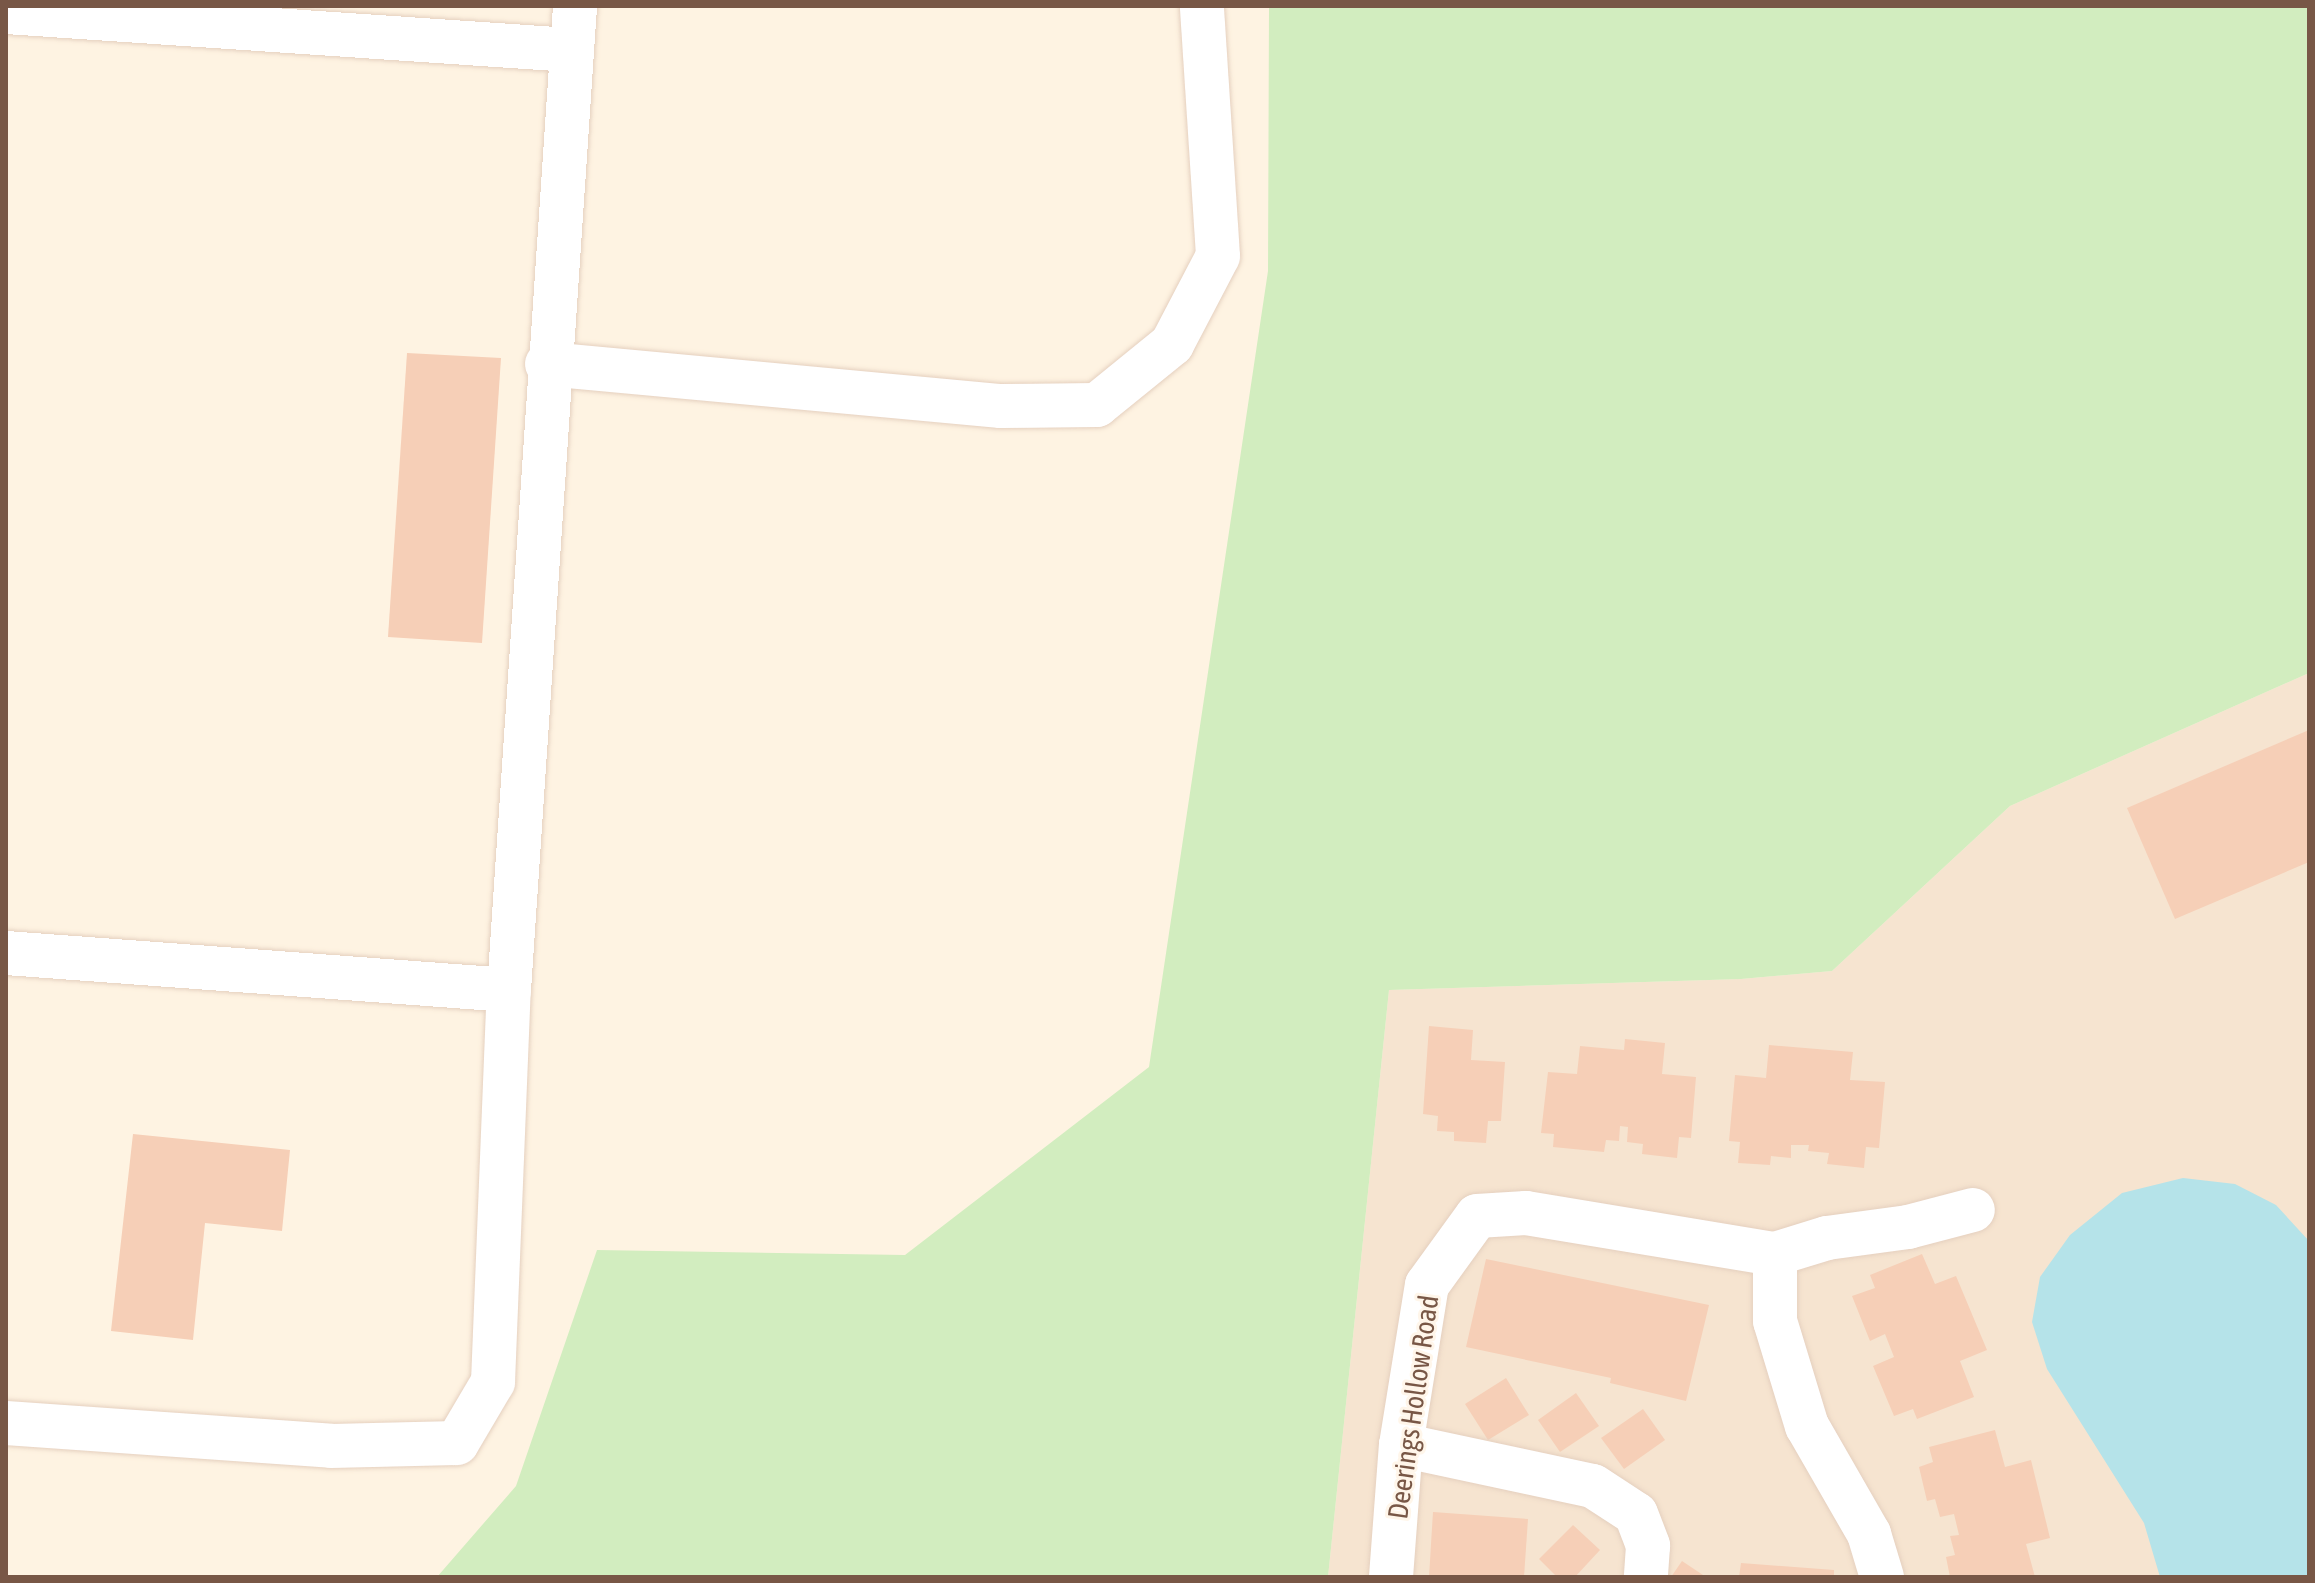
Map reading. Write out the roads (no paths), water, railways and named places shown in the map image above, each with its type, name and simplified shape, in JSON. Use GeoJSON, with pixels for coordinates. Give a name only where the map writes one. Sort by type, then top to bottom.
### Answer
{"type":"FeatureCollection","features":[{"type":"Feature","properties":{"kind":"street"},"geometry":{"type":"LineString","coordinates":[[6,1423],[331,1446],[457,1443],[493,1382],[509,990],[547,364],[575,6]]}},
{"type":"Feature","properties":{"kind":"street"},"geometry":{"type":"LineString","coordinates":[[547,364],[1001,406],[1097,405],[1172,344],[1218,256],[1202,6]]}},
{"type":"Feature","properties":{"kind":"street"},"geometry":{"type":"LineString","coordinates":[[6,12],[571,50]]}},
{"type":"Feature","properties":{"kind":"street"},"geometry":{"type":"LineString","coordinates":[[6,953],[509,990]]}},
{"type":"Feature","properties":{"kind":"street","name":"Deerings Hollow Road"},"geometry":{"type":"LineString","coordinates":[[1391,1577],[1401,1445],[1427,1285],[1477,1216],[1526,1213],[1775,1254],[1827,1238],[1908,1227],[1973,1210]]}},
{"type":"Feature","properties":{"kind":"street"},"geometry":{"type":"LineString","coordinates":[[1775,1254],[1775,1321],[1807,1426],[1869,1534],[1882,1577]]}},
{"type":"Feature","properties":{"kind":"street"},"geometry":{"type":"LineString","coordinates":[[1401,1445],[1593,1486],[1636,1514],[1648,1546],[1646,1577]]}},
{"type":"Feature","properties":{"kind":"water"},"geometry":{"type":"Polygon","coordinates":[[[2183,1178],[2235,1184],[2276,1205],[2309,1241],[2309,1577],[2160,1577],[2144,1523],[2047,1369],[2032,1322],[2040,1277],[2070,1235],[2122,1193],[2183,1178]]]}}]}
